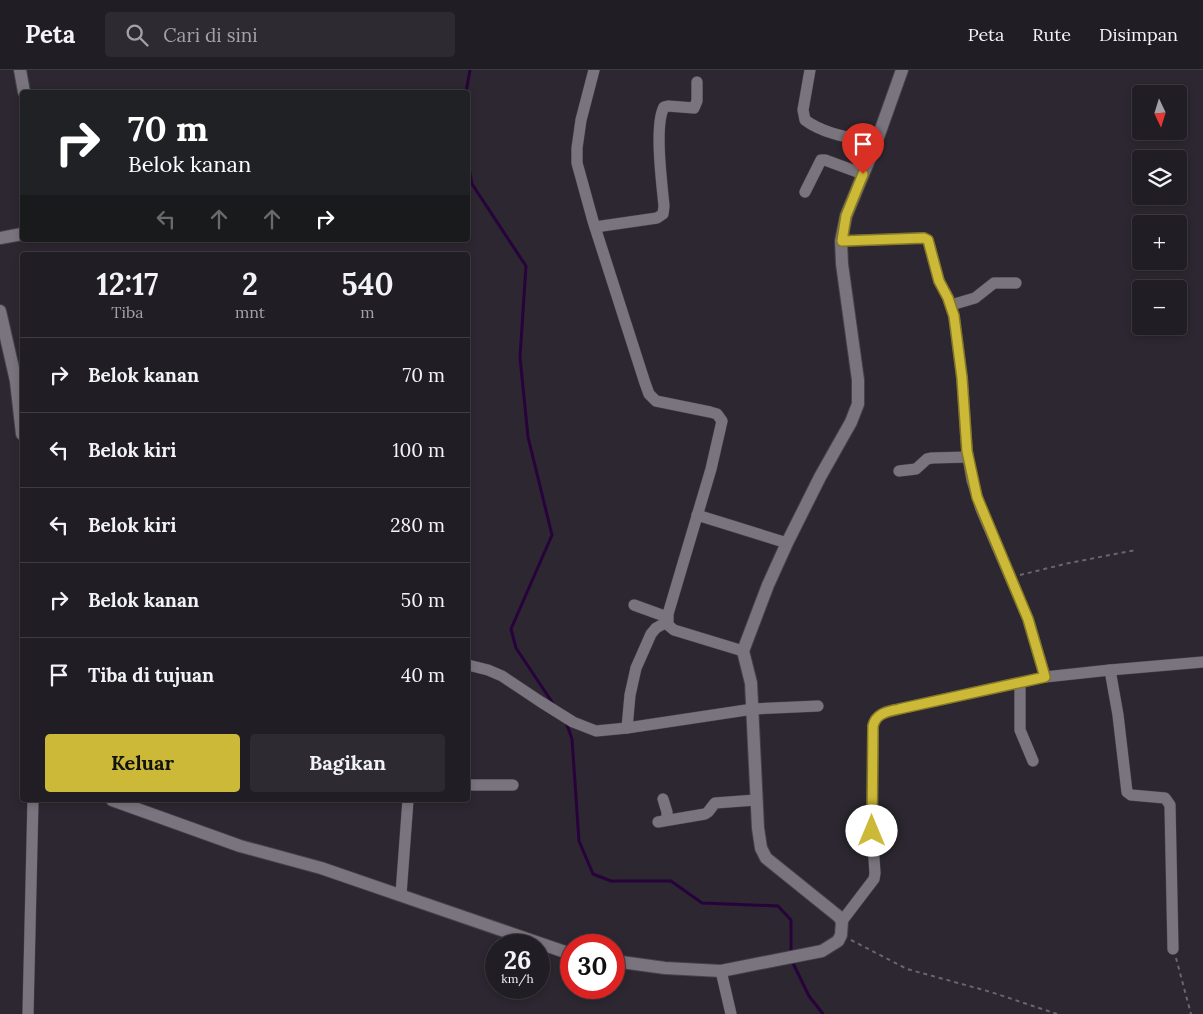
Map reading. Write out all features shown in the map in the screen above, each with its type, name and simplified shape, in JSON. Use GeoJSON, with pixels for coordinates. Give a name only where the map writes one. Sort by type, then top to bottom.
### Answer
{"type":"FeatureCollection","features":[{"type":"Feature","properties":{"kind":"street"},"geometry":{"type":"LineString","coordinates":[[20,70],[24,90]]}},
{"type":"Feature","properties":{"kind":"street"},"geometry":{"type":"LineString","coordinates":[[594,70],[581,120],[576,163],[638,365],[649,394],[656,402],[717,414],[722,421],[711,469],[667,620],[670,628],[674,630],[743,651]]}},
{"type":"Feature","properties":{"kind":"street"},"geometry":{"type":"LineString","coordinates":[[810,70],[803,110],[805,120],[837,134],[876,143]]}},
{"type":"Feature","properties":{"kind":"street"},"geometry":{"type":"LineString","coordinates":[[842,921],[832,909],[766,858],[763,853],[758,828],[756,800],[751,683],[743,651],[768,585],[787,543],[820,477],[851,422],[858,404],[859,392],[847,307],[842,241],[846,216],[876,143],[902,70]]}},
{"type":"Feature","properties":{"kind":"street"},"geometry":{"type":"LineString","coordinates":[[595,227],[656,218],[663,214],[664,206],[659,152],[661,114],[664,107],[668,106],[694,108],[697,104],[697,82]]}},
{"type":"Feature","properties":{"kind":"street"},"geometry":{"type":"LineString","coordinates":[[805,192],[821,160],[863,174]]}},
{"type":"Feature","properties":{"kind":"street"},"geometry":{"type":"LineString","coordinates":[[0,238],[20,234]]}},
{"type":"Feature","properties":{"kind":"street"},"geometry":{"type":"LineString","coordinates":[[842,241],[926,238],[933,253],[939,281],[951,305],[957,335],[968,457],[972,480],[981,509],[1028,619],[1045,677]]}},
{"type":"Feature","properties":{"kind":"street"},"geometry":{"type":"LineString","coordinates":[[951,305],[975,298],[994,283],[1016,283]]}},
{"type":"Feature","properties":{"kind":"street"},"geometry":{"type":"LineString","coordinates":[[1,319],[19,382],[20,399]]}},
{"type":"Feature","properties":{"kind":"street"},"geometry":{"type":"LineString","coordinates":[[899,471],[916,469],[927,459],[968,457]]}},
{"type":"Feature","properties":{"kind":"street"},"geometry":{"type":"LineString","coordinates":[[697,514],[787,543]]}},
{"type":"Feature","properties":{"kind":"street"},"geometry":{"type":"LineString","coordinates":[[634,606],[667,620]]}},
{"type":"Feature","properties":{"kind":"street"},"geometry":{"type":"LineString","coordinates":[[627,728],[630,695],[636,668],[651,634],[667,620]]}},
{"type":"Feature","properties":{"kind":"street"},"geometry":{"type":"LineString","coordinates":[[625,963],[665,968],[722,971],[822,951],[838,941],[842,921],[874,879],[872,831],[873,726],[878,716],[883,713],[1045,677],[1203,662]]}},
{"type":"Feature","properties":{"kind":"street"},"geometry":{"type":"LineString","coordinates":[[470,666],[502,676],[540,702],[586,728],[596,731],[753,709],[818,706]]}},
{"type":"Feature","properties":{"kind":"street"},"geometry":{"type":"LineString","coordinates":[[1110,670],[1118,715],[1127,792],[1131,795],[1166,798],[1170,805],[1174,949]]}},
{"type":"Feature","properties":{"kind":"street"},"geometry":{"type":"LineString","coordinates":[[1020,683],[1020,730],[1033,762]]}},
{"type":"Feature","properties":{"kind":"street"},"geometry":{"type":"LineString","coordinates":[[470,785],[513,786]]}},
{"type":"Feature","properties":{"kind":"street"},"geometry":{"type":"LineString","coordinates":[[662,799],[665,807],[662,821],[704,814],[715,803],[756,800]]}},
{"type":"Feature","properties":{"kind":"street"},"geometry":{"type":"LineString","coordinates":[[28,1014],[33,802]]}},
{"type":"Feature","properties":{"kind":"street"},"geometry":{"type":"LineString","coordinates":[[118,802],[240,846],[321,868],[401,894],[560,950]]}},
{"type":"Feature","properties":{"kind":"street"},"geometry":{"type":"LineString","coordinates":[[401,894],[408,802]]}},
{"type":"Feature","properties":{"kind":"street"},"geometry":{"type":"LineString","coordinates":[[722,971],[730,1014]]}},
{"type":"Feature","properties":{"kind":"path"},"geometry":{"type":"LineString","coordinates":[[1010,577],[1136,550]]}},
{"type":"Feature","properties":{"kind":"path"},"geometry":{"type":"LineString","coordinates":[[840,935],[908,969],[991,992],[1057,1014]]}},
{"type":"Feature","properties":{"kind":"path"},"geometry":{"type":"LineString","coordinates":[[1174,949],[1191,1014]]}},
{"type":"Feature","properties":{"kind":"waterway"},"geometry":{"type":"LineString","coordinates":[[466,90],[470,70]]}},
{"type":"Feature","properties":{"kind":"waterway"},"geometry":{"type":"LineString","coordinates":[[470,174],[472,184],[526,266],[520,357],[528,437],[552,535],[511,629],[516,648],[554,705]]}},
{"type":"Feature","properties":{"kind":"waterway"},"geometry":{"type":"LineString","coordinates":[[566,722],[572,739],[579,841],[593,874],[611,881],[671,881],[702,903],[778,906],[791,920],[791,955]]}},
{"type":"Feature","properties":{"kind":"waterway"},"geometry":{"type":"LineString","coordinates":[[792,961],[809,996],[823,1014]]}},
{"type":"Feature","properties":{"kind":"route"},"geometry":{"type":"LineString","coordinates":[[863,174],[846,216],[842,241],[924,238],[928,240],[939,281],[946,292],[954,316],[962,378],[967,451],[972,480],[981,509],[1028,619],[1045,677],[899,709],[878,716],[873,726],[872,831]]}}]}
